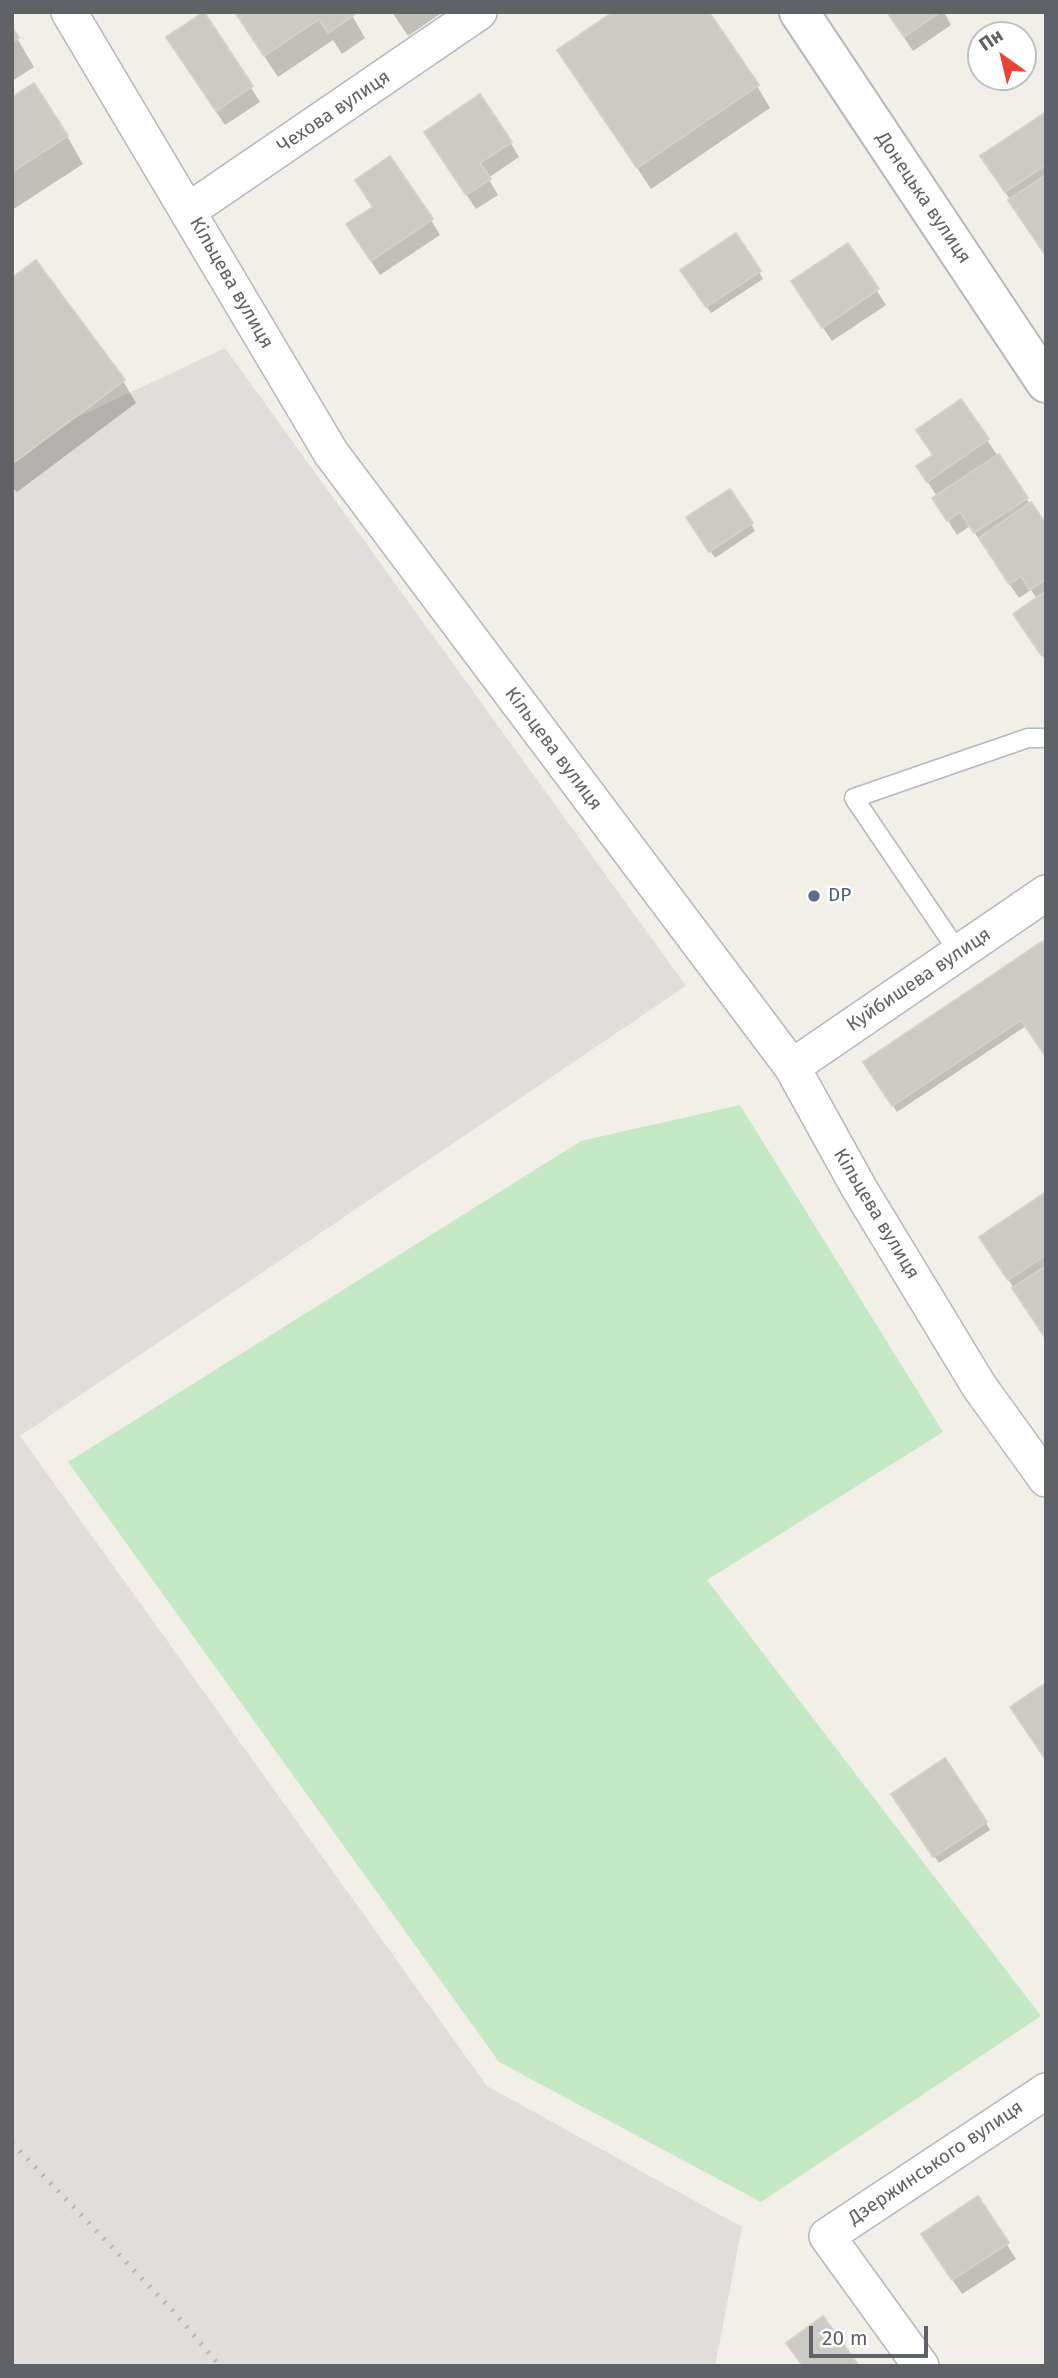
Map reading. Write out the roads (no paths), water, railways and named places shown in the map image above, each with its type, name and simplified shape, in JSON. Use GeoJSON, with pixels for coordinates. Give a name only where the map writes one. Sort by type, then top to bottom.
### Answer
{"type":"FeatureCollection","features":[{"type":"Feature","properties":{"kind":"street","name":"Кільцева вулиця"},"geometry":{"type":"LineString","coordinates":[[69,12],[331,453],[792,1067],[859,1188],[972,1375],[1046,1479]]}},
{"type":"Feature","properties":{"kind":"street","name":"Чехова вулиця"},"geometry":{"type":"LineString","coordinates":[[188,211],[479,12]]}},
{"type":"Feature","properties":{"kind":"street","name":"Донецька вулиця"},"geometry":{"type":"LineString","coordinates":[[799,12],[1046,383]]}},
{"type":"Feature","properties":{"kind":"street","name":"Куйбишева вулиця"},"geometry":{"type":"LineString","coordinates":[[792,1067],[1046,893]]}},
{"type":"Feature","properties":{"kind":"street","name":"Дзержинського вулиця"},"geometry":{"type":"LineString","coordinates":[[921,2366],[827,2236],[1046,2091]]}},
{"type":"Feature","properties":{"kind":"lane"},"geometry":{"type":"LineString","coordinates":[[959,953],[855,799],[1028,738],[1046,738]]}},
{"type":"Feature","properties":{"kind":"railway"},"geometry":{"type":"LineString","coordinates":[[12,2143],[173,2311],[220,2366]]}},
{"type":"Feature","properties":{"kind":"place","name":"DP"},"geometry":{"type":"Point","coordinates":[814,896]}}]}
